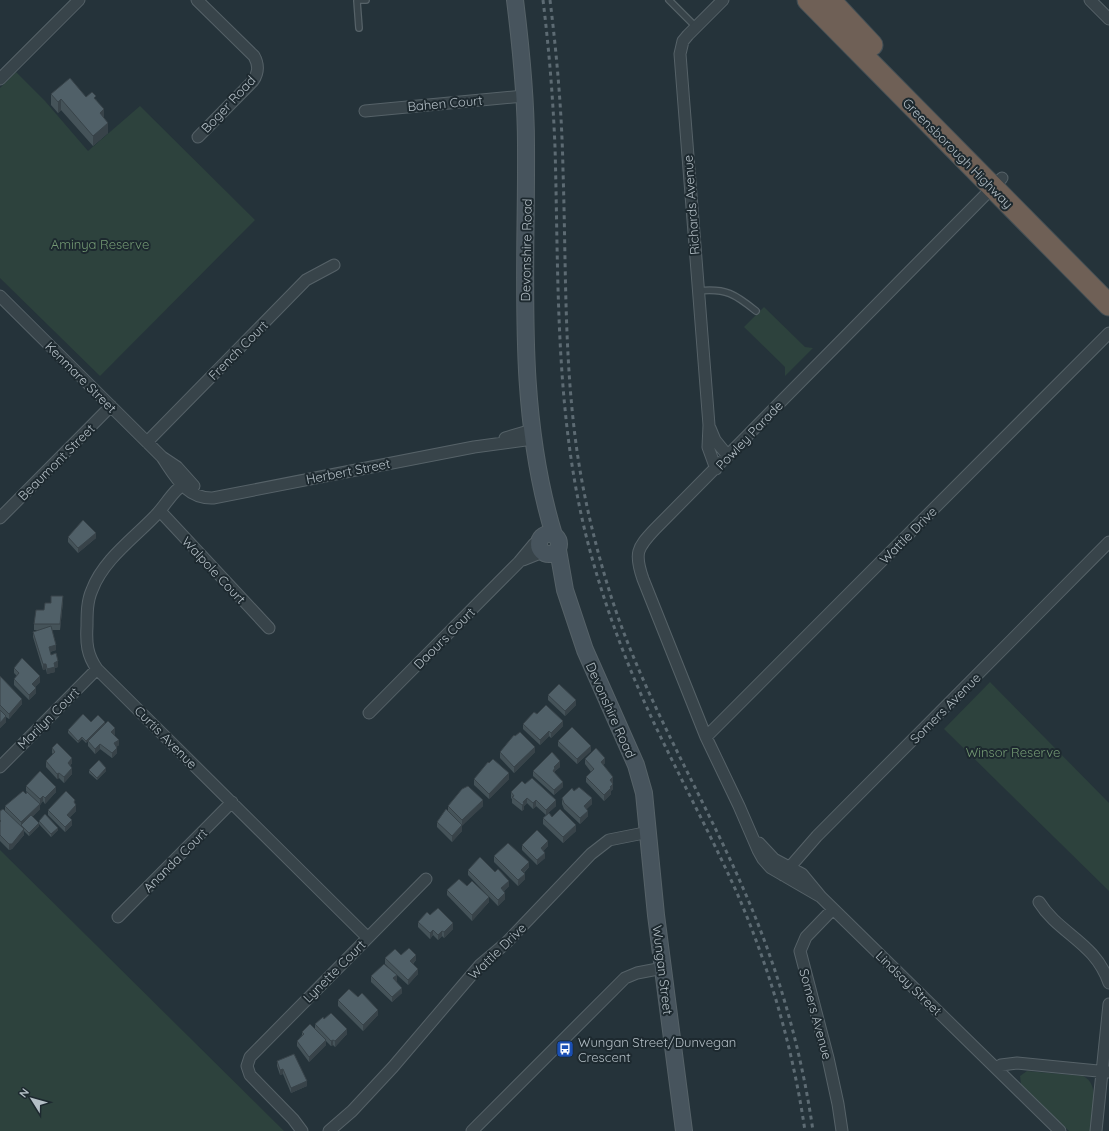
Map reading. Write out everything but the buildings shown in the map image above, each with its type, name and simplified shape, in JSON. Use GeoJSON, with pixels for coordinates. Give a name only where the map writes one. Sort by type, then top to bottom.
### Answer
{"type":"FeatureCollection","features":[{"type":"Feature","properties":{"kind":"highway","name":"Greensborough Highway"},"geometry":{"type":"LineString","coordinates":[[808,0],[1109,288]]}},
{"type":"Feature","properties":{"kind":"highway","name":"Greensborough Highway"},"geometry":{"type":"LineString","coordinates":[[830,0],[1109,305]]}},
{"type":"Feature","properties":{"kind":"street"},"geometry":{"type":"LineString","coordinates":[[0,79],[79,0]]}},
{"type":"Feature","properties":{"kind":"street","name":"Boger Road"},"geometry":{"type":"LineString","coordinates":[[197,0],[254,56],[258,64],[258,70],[253,81],[198,137]]}},
{"type":"Feature","properties":{"kind":"street","name":"Devonshire Road"},"geometry":{"type":"LineString","coordinates":[[515,0],[524,96],[526,143],[525,325],[527,377],[532,435],[543,500],[547,545],[565,590],[597,681],[636,765],[644,792],[649,832]]}},
{"type":"Feature","properties":{"kind":"street","name":"Richards Avenue"},"geometry":{"type":"LineString","coordinates":[[716,469],[712,462],[708,447],[709,425],[680,54],[683,41],[723,0]]}},
{"type":"Feature","properties":{"kind":"street"},"geometry":{"type":"LineString","coordinates":[[1090,0],[1109,19]]}},
{"type":"Feature","properties":{"kind":"street","name":"Bahen Court"},"geometry":{"type":"LineString","coordinates":[[365,111],[524,96]]}},
{"type":"Feature","properties":{"kind":"street","name":"Powley Parade"},"geometry":{"type":"LineString","coordinates":[[706,737],[639,567],[638,554],[643,542],[998,183]]}},
{"type":"Feature","properties":{"kind":"street","name":"French Court"},"geometry":{"type":"LineString","coordinates":[[147,442],[306,280],[334,264]]}},
{"type":"Feature","properties":{"kind":"street","name":"Kenmare Street"},"geometry":{"type":"LineString","coordinates":[[0,296],[147,442],[162,456],[177,466],[185,485]]}},
{"type":"Feature","properties":{"kind":"street","name":"Wattle Drive"},"geometry":{"type":"LineString","coordinates":[[706,737],[1109,333]]}},
{"type":"Feature","properties":{"kind":"street","name":"Beaumont Street"},"geometry":{"type":"LineString","coordinates":[[0,518],[111,406]]}},
{"type":"Feature","properties":{"kind":"street","name":"Richards Avenue"},"geometry":{"type":"LineString","coordinates":[[709,425],[715,440],[728,456]]}},
{"type":"Feature","properties":{"kind":"street","name":"Herbert Street"},"geometry":{"type":"LineString","coordinates":[[185,485],[223,495],[532,435]]}},
{"type":"Feature","properties":{"kind":"street","name":"Curtis Avenue"},"geometry":{"type":"LineString","coordinates":[[185,485],[169,497],[160,511],[103,569],[92,590],[87,612],[87,646],[91,661],[97,669],[367,937]]}},
{"type":"Feature","properties":{"kind":"street","name":"Walpole Court"},"geometry":{"type":"LineString","coordinates":[[160,511],[269,628]]}},
{"type":"Feature","properties":{"kind":"street","name":"Somers Avenue"},"geometry":{"type":"LineString","coordinates":[[787,871],[817,836],[1109,542]]}},
{"type":"Feature","properties":{"kind":"street","name":"Daours Court"},"geometry":{"type":"LineString","coordinates":[[369,713],[519,562],[533,555],[547,545]]}},
{"type":"Feature","properties":{"kind":"street","name":"Marilyn Court"},"geometry":{"type":"LineString","coordinates":[[0,767],[97,669]]}},
{"type":"Feature","properties":{"kind":"street","name":"Lindsay Street"},"geometry":{"type":"LineString","coordinates":[[706,737],[763,859],[787,871],[821,897],[1060,1131]]}},
{"type":"Feature","properties":{"kind":"street","name":"Ananda Court"},"geometry":{"type":"LineString","coordinates":[[118,917],[232,802]]}},
{"type":"Feature","properties":{"kind":"street","name":"Wattle Drive"},"geometry":{"type":"LineString","coordinates":[[329,1131],[352,1111],[375,1086],[480,965],[506,943],[591,854],[609,840],[649,832]]}},
{"type":"Feature","properties":{"kind":"street","name":"Wungan Street"},"geometry":{"type":"LineString","coordinates":[[649,832],[662,968],[684,1131]]}},
{"type":"Feature","properties":{"kind":"street","name":"Lynette Court"},"geometry":{"type":"LineString","coordinates":[[302,1131],[250,1075],[248,1066],[250,1057],[255,1050],[426,879]]}},
{"type":"Feature","properties":{"kind":"street"},"geometry":{"type":"LineString","coordinates":[[1039,902],[1045,912],[1089,950],[1105,971],[1109,983]]}},
{"type":"Feature","properties":{"kind":"street","name":"Somers Avenue"},"geometry":{"type":"LineString","coordinates":[[833,909],[806,937],[800,951],[828,1058],[842,1131]]}},
{"type":"Feature","properties":{"kind":"street"},"geometry":{"type":"LineString","coordinates":[[472,1131],[625,978],[637,973],[662,968]]}},
{"type":"Feature","properties":{"kind":"street"},"geometry":{"type":"LineString","coordinates":[[1096,1131],[1105,1072],[1109,1004]]}},
{"type":"Feature","properties":{"kind":"street"},"geometry":{"type":"LineString","coordinates":[[996,1068],[1008,1063],[1017,1063],[1105,1072]]}},
{"type":"Feature","properties":{"kind":"lane"},"geometry":{"type":"LineString","coordinates":[[359,28],[357,0],[366,0]]}},
{"type":"Feature","properties":{"kind":"lane"},"geometry":{"type":"LineString","coordinates":[[669,0],[696,27]]}},
{"type":"Feature","properties":{"kind":"lane"},"geometry":{"type":"LineString","coordinates":[[698,291],[723,290],[735,294],[756,311]]}},
{"type":"Feature","properties":{"kind":"green space","name":"Aminya Reserve"},"geometry":{"type":"Polygon","coordinates":[[[16,72],[45,101],[88,151],[140,106],[255,220],[100,376],[0,278],[0,88],[16,72]]]}},
{"type":"Feature","properties":{"kind":"green space"},"geometry":{"type":"Polygon","coordinates":[[[764,307],[805,347],[813,348],[785,376],[785,367],[744,327],[764,307]]]}},
{"type":"Feature","properties":{"kind":"green space","name":"Winsor Reserve"},"geometry":{"type":"Polygon","coordinates":[[[990,682],[1109,803],[1109,891],[944,729],[990,682]]]}},
{"type":"Feature","properties":{"kind":"green space"},"geometry":{"type":"Polygon","coordinates":[[[0,850],[284,1131],[0,1131],[0,850]]]}},
{"type":"Feature","properties":{"kind":"green space"},"geometry":{"type":"Polygon","coordinates":[[[1027,1071],[1083,1076],[1089,1080],[1094,1093],[1090,1131],[1069,1131],[1021,1084],[1020,1076],[1027,1071]]]}},
{"type":"Feature","properties":{"kind":"railway"},"geometry":{"type":"LineString","coordinates":[[543,0],[549,55],[555,147],[558,302],[561,354],[571,457],[580,507],[598,579],[612,621],[636,683],[737,893],[760,951],[787,1040],[805,1131]]}},
{"type":"Feature","properties":{"kind":"railway"},"geometry":{"type":"LineString","coordinates":[[550,0],[562,128],[567,337],[571,403],[580,473],[596,545],[619,620],[635,660],[670,736],[726,850],[767,947],[795,1038],[813,1131]]}},
{"type":"Feature","properties":{"kind":"place","name":"Wungan Street/Dunvegan Crescent"},"geometry":{"type":"Point","coordinates":[565,1049]}}]}
